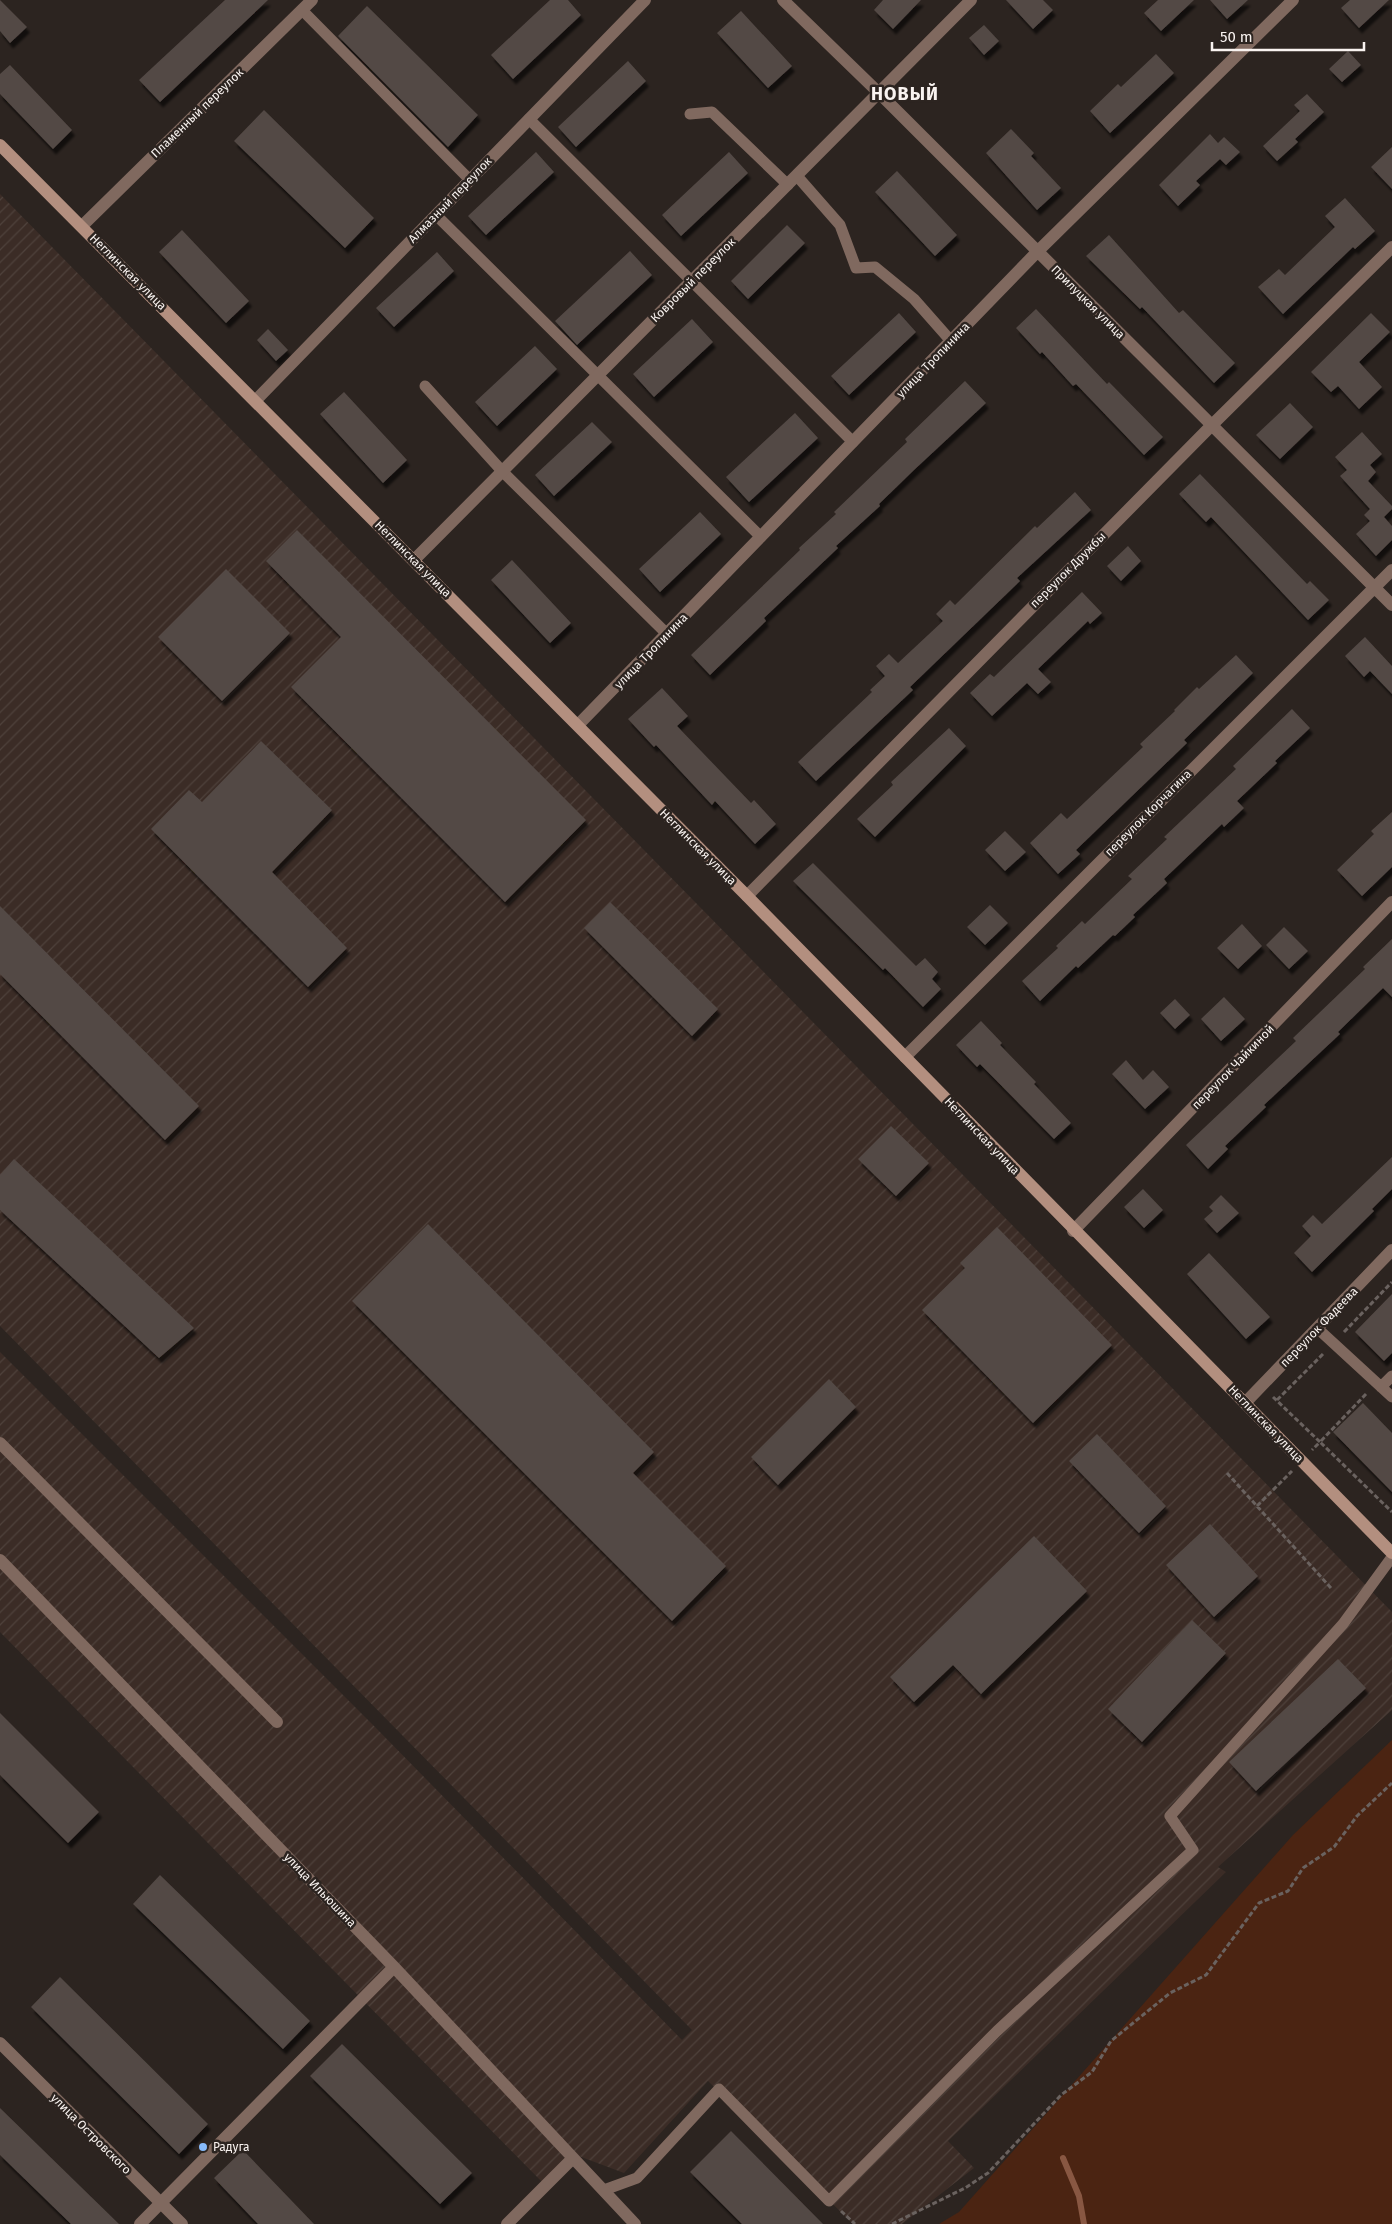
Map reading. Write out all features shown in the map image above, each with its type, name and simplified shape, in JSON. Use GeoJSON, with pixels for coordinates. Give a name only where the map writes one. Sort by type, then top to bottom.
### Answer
{"type":"FeatureCollection","features":[{"type":"Feature","properties":{"kind":"street","name":"Пламенный переулок"},"geometry":{"type":"LineString","coordinates":[[82,226],[312,0]]}},
{"type":"Feature","properties":{"kind":"street","name":"Алмазный переулок"},"geometry":{"type":"LineString","coordinates":[[256,400],[645,0]]}},
{"type":"Feature","properties":{"kind":"street","name":"Прилуцкая улица"},"geometry":{"type":"LineString","coordinates":[[783,0],[879,93],[1392,605]]}},
{"type":"Feature","properties":{"kind":"street","name":"Ковровый переулок"},"geometry":{"type":"LineString","coordinates":[[414,560],[972,0]]}},
{"type":"Feature","properties":{"kind":"street","name":"улица Тропинина"},"geometry":{"type":"LineString","coordinates":[[578,726],[1037,252],[1293,0]]}},
{"type":"Feature","properties":{"kind":"street","name":"Неглинская улица"},"geometry":{"type":"LineString","coordinates":[[0,145],[256,400],[747,896],[1392,1555]]}},
{"type":"Feature","properties":{"kind":"street","name":"переулок Дружбы"},"geometry":{"type":"LineString","coordinates":[[747,896],[1212,425],[1392,247]]}},
{"type":"Feature","properties":{"kind":"street","name":"переулок Корчагина"},"geometry":{"type":"LineString","coordinates":[[905,1057],[1392,570]]}},
{"type":"Feature","properties":{"kind":"street","name":"переулок Чайкиной"},"geometry":{"type":"LineString","coordinates":[[1074,1231],[1392,902]]}},
{"type":"Feature","properties":{"kind":"street","name":"переулок Фадеева"},"geometry":{"type":"LineString","coordinates":[[1245,1403],[1392,1250]]}},
{"type":"Feature","properties":{"kind":"street"},"geometry":{"type":"LineString","coordinates":[[0,1443],[277,1722]]}},
{"type":"Feature","properties":{"kind":"street","name":"улица Ильюшина"},"geometry":{"type":"LineString","coordinates":[[0,1560],[394,1967],[635,2224]]}},
{"type":"Feature","properties":{"kind":"street"},"geometry":{"type":"LineString","coordinates":[[140,2224],[394,1967]]}},
{"type":"Feature","properties":{"kind":"street","name":"улица Островского"},"geometry":{"type":"LineString","coordinates":[[0,2042],[182,2224]]}},
{"type":"Feature","properties":{"kind":"street"},"geometry":{"type":"LineString","coordinates":[[507,2224],[573,2158]]}},
{"type":"Feature","properties":{"kind":"lane"},"geometry":{"type":"LineString","coordinates":[[302,10],[470,180]]}},
{"type":"Feature","properties":{"kind":"lane"},"geometry":{"type":"LineString","coordinates":[[690,114],[712,112],[792,181],[840,225],[856,268],[875,267],[914,299],[951,341]]}},
{"type":"Feature","properties":{"kind":"lane"},"geometry":{"type":"LineString","coordinates":[[529,119],[853,442]]}},
{"type":"Feature","properties":{"kind":"lane"},"geometry":{"type":"LineString","coordinates":[[436,215],[761,537]]}},
{"type":"Feature","properties":{"kind":"lane"},"geometry":{"type":"LineString","coordinates":[[425,386],[502,471],[668,634]]}},
{"type":"Feature","properties":{"kind":"lane"},"geometry":{"type":"LineString","coordinates":[[1318,1328],[1392,1398]]}},
{"type":"Feature","properties":{"kind":"lane"},"geometry":{"type":"LineString","coordinates":[[1379,1385],[1392,1376]]}},
{"type":"Feature","properties":{"kind":"lane"},"geometry":{"type":"LineString","coordinates":[[604,2190],[637,2178],[719,2089],[829,2201],[997,2031],[1194,1850],[1170,1816],[1343,1624],[1392,1555]]}},
{"type":"Feature","properties":{"kind":"path"},"geometry":{"type":"LineString","coordinates":[[1379,1385],[1320,1442],[1392,1512]]}},
{"type":"Feature","properties":{"kind":"path"},"geometry":{"type":"LineString","coordinates":[[1227,1473],[1331,1588]]}},
{"type":"Feature","properties":{"kind":"path"},"geometry":{"type":"LineString","coordinates":[[892,2224],[965,2188],[988,2173],[1061,2095],[1092,2072],[1111,2041],[1170,1993],[1206,1975],[1259,1903],[1288,1891],[1303,1868],[1334,1847],[1357,1816],[1392,1783]]}},
{"type":"Feature","properties":{"kind":"shaded area"},"geometry":{"type":"Polygon","coordinates":[[[0,194],[1392,1612],[1392,1710],[1218,1867],[1226,1872],[948,2141],[974,2168],[902,2224],[853,2224],[708,2081],[624,2173],[576,2155],[548,2188],[0,1632],[0,1352],[375,1727],[682,2040],[692,2030],[0,1326],[0,194]]]}},
{"type":"Feature","properties":{"kind":"shaded area"},"geometry":{"type":"Polygon","coordinates":[[[1392,1740],[1392,2224],[939,2224],[959,2212],[1293,1835],[1392,1740]]]}},
{"type":"Feature","properties":{"kind":"building"},"geometry":{"type":"Polygon","coordinates":[[[0,0],[27,27],[10,43],[0,31],[0,0]]]}},
{"type":"Feature","properties":{"kind":"building"},"geometry":{"type":"Polygon","coordinates":[[[225,0],[268,0],[160,102],[139,80],[225,0]]]}},
{"type":"Feature","properties":{"kind":"building"},"geometry":{"type":"Polygon","coordinates":[[[550,0],[568,0],[581,15],[513,79],[491,55],[550,0]]]}},
{"type":"Feature","properties":{"kind":"building"},"geometry":{"type":"Polygon","coordinates":[[[883,0],[921,0],[893,29],[874,10],[883,0]]]}},
{"type":"Feature","properties":{"kind":"building"},"geometry":{"type":"Polygon","coordinates":[[[1006,0],[1043,0],[1053,10],[1033,29],[1006,0]]]}},
{"type":"Feature","properties":{"kind":"building"},"geometry":{"type":"Polygon","coordinates":[[[1158,0],[1194,0],[1161,31],[1144,13],[1158,0]]]}},
{"type":"Feature","properties":{"kind":"building"},"geometry":{"type":"Polygon","coordinates":[[[1210,0],[1248,0],[1227,19],[1210,0]]]}},
{"type":"Feature","properties":{"kind":"building"},"geometry":{"type":"Polygon","coordinates":[[[1350,0],[1389,0],[1359,28],[1341,8],[1350,0]]]}},
{"type":"Feature","properties":{"kind":"building"},"geometry":{"type":"Polygon","coordinates":[[[367,6],[478,115],[448,147],[338,36],[367,6]]]}},
{"type":"Feature","properties":{"kind":"building"},"geometry":{"type":"Polygon","coordinates":[[[741,11],[792,66],[768,88],[717,33],[741,11]]]}},
{"type":"Feature","properties":{"kind":"building"},"geometry":{"type":"Polygon","coordinates":[[[984,25],[999,41],[984,55],[969,38],[984,25]]]}},
{"type":"Feature","properties":{"kind":"building"},"geometry":{"type":"Polygon","coordinates":[[[1348,51],[1361,65],[1342,82],[1329,69],[1348,51]]]}},
{"type":"Feature","properties":{"kind":"building"},"geometry":{"type":"Polygon","coordinates":[[[1156,54],[1174,73],[1110,133],[1090,111],[1118,84],[1121,87],[1156,54]]]}},
{"type":"Feature","properties":{"kind":"building"},"geometry":{"type":"Polygon","coordinates":[[[628,61],[646,81],[576,147],[558,127],[628,61]]]}},
{"type":"Feature","properties":{"kind":"building"},"geometry":{"type":"Polygon","coordinates":[[[10,65],[72,130],[53,149],[0,94],[0,74],[10,65]]]}},
{"type":"Feature","properties":{"kind":"building"},"geometry":{"type":"Polygon","coordinates":[[[1307,94],[1324,112],[1295,139],[1298,142],[1277,161],[1263,146],[1300,111],[1294,105],[1307,94]]]}},
{"type":"Feature","properties":{"kind":"building"},"geometry":{"type":"Polygon","coordinates":[[[264,110],[374,218],[345,248],[234,141],[264,110]]]}},
{"type":"Feature","properties":{"kind":"building"},"geometry":{"type":"Polygon","coordinates":[[[1011,129],[1034,153],[1031,156],[1061,188],[1037,210],[986,153],[1011,129]]]}},
{"type":"Feature","properties":{"kind":"building"},"geometry":{"type":"Polygon","coordinates":[[[1210,134],[1218,143],[1224,137],[1240,152],[1226,165],[1220,159],[1196,181],[1200,185],[1178,206],[1159,185],[1210,134]]]}},
{"type":"Feature","properties":{"kind":"building"},"geometry":{"type":"Polygon","coordinates":[[[1392,147],[1392,189],[1371,167],[1392,147]]]}},
{"type":"Feature","properties":{"kind":"building"},"geometry":{"type":"Polygon","coordinates":[[[536,152],[554,172],[486,235],[468,216],[536,152]]]}},
{"type":"Feature","properties":{"kind":"building"},"geometry":{"type":"Polygon","coordinates":[[[729,152],[748,173],[681,236],[662,215],[729,152]]]}},
{"type":"Feature","properties":{"kind":"building"},"geometry":{"type":"Polygon","coordinates":[[[897,171],[957,235],[935,256],[875,192],[897,171]]]}},
{"type":"Feature","properties":{"kind":"building"},"geometry":{"type":"Polygon","coordinates":[[[1345,198],[1375,231],[1355,249],[1353,247],[1283,314],[1258,287],[1279,269],[1285,275],[1335,227],[1325,216],[1345,198]]]}},
{"type":"Feature","properties":{"kind":"building"},"geometry":{"type":"Polygon","coordinates":[[[787,225],[805,243],[748,299],[731,281],[787,225]]]}},
{"type":"Feature","properties":{"kind":"building"},"geometry":{"type":"Polygon","coordinates":[[[182,230],[249,301],[226,323],[159,252],[182,230]]]}},
{"type":"Feature","properties":{"kind":"building"},"geometry":{"type":"Polygon","coordinates":[[[1109,235],[1179,313],[1183,310],[1235,363],[1214,383],[1142,307],[1140,309],[1086,256],[1109,235]]]}},
{"type":"Feature","properties":{"kind":"building"},"geometry":{"type":"Polygon","coordinates":[[[630,251],[652,275],[577,345],[555,321],[630,251]]]}},
{"type":"Feature","properties":{"kind":"building"},"geometry":{"type":"Polygon","coordinates":[[[437,252],[454,271],[394,327],[376,308],[437,252]]]}},
{"type":"Feature","properties":{"kind":"building"},"geometry":{"type":"Polygon","coordinates":[[[1036,309],[1107,384],[1109,382],[1163,437],[1144,455],[1076,384],[1073,386],[1042,352],[1040,354],[1016,328],[1036,309]]]}},
{"type":"Feature","properties":{"kind":"building"},"geometry":{"type":"Polygon","coordinates":[[[899,313],[916,332],[849,395],[831,376],[899,313]]]}},
{"type":"Feature","properties":{"kind":"building"},"geometry":{"type":"Polygon","coordinates":[[[1371,313],[1390,332],[1359,362],[1382,387],[1359,409],[1338,386],[1331,392],[1311,372],[1371,313]]]}},
{"type":"Feature","properties":{"kind":"building"},"geometry":{"type":"Polygon","coordinates":[[[692,319],[713,342],[654,397],[633,374],[692,319]]]}},
{"type":"Feature","properties":{"kind":"building"},"geometry":{"type":"Polygon","coordinates":[[[268,329],[288,350],[276,361],[257,340],[268,329]]]}},
{"type":"Feature","properties":{"kind":"building"},"geometry":{"type":"Polygon","coordinates":[[[535,346],[557,369],[497,426],[475,402],[535,346]]]}},
{"type":"Feature","properties":{"kind":"building"},"geometry":{"type":"Polygon","coordinates":[[[965,381],[986,403],[836,546],[838,548],[764,618],[766,621],[710,675],[691,655],[836,514],[834,512],[907,442],[905,439],[965,381]]]}},
{"type":"Feature","properties":{"kind":"building"},"geometry":{"type":"Polygon","coordinates":[[[344,392],[407,460],[383,483],[320,414],[344,392]]]}},
{"type":"Feature","properties":{"kind":"building"},"geometry":{"type":"Polygon","coordinates":[[[1290,403],[1313,427],[1280,459],[1256,435],[1290,403]]]}},
{"type":"Feature","properties":{"kind":"building"},"geometry":{"type":"Polygon","coordinates":[[[795,413],[818,438],[749,502],[726,477],[795,413]]]}},
{"type":"Feature","properties":{"kind":"building"},"geometry":{"type":"Polygon","coordinates":[[[592,422],[612,442],[554,496],[535,475],[592,422]]]}},
{"type":"Feature","properties":{"kind":"building"},"geometry":{"type":"Polygon","coordinates":[[[1362,432],[1382,454],[1370,465],[1376,472],[1368,481],[1392,506],[1392,509],[1384,517],[1392,526],[1392,540],[1376,556],[1356,534],[1370,521],[1364,515],[1370,509],[1340,476],[1347,470],[1335,457],[1362,432]]]}},
{"type":"Feature","properties":{"kind":"building"},"geometry":{"type":"Polygon","coordinates":[[[1200,474],[1307,584],[1310,581],[1329,600],[1308,620],[1211,517],[1206,522],[1179,494],[1200,474]]]}},
{"type":"Feature","properties":{"kind":"building"},"geometry":{"type":"Polygon","coordinates":[[[1075,492],[1091,510],[1017,578],[1020,581],[910,687],[913,690],[816,781],[798,762],[872,692],[870,690],[885,676],[876,666],[889,654],[898,663],[943,621],[936,614],[950,600],[955,605],[1035,526],[1037,528],[1075,492]]]}},
{"type":"Feature","properties":{"kind":"building"},"geometry":{"type":"Polygon","coordinates":[[[700,512],[721,534],[660,592],[639,569],[700,512]]]}},
{"type":"Feature","properties":{"kind":"building"},"geometry":{"type":"Polygon","coordinates":[[[297,530],[586,820],[505,902],[291,687],[341,637],[266,561],[297,530]]]}},
{"type":"Feature","properties":{"kind":"building"},"geometry":{"type":"Polygon","coordinates":[[[1128,546],[1141,561],[1121,581],[1107,566],[1128,546]]]}},
{"type":"Feature","properties":{"kind":"building"},"geometry":{"type":"Polygon","coordinates":[[[512,560],[571,623],[550,643],[491,580],[512,560]]]}},
{"type":"Feature","properties":{"kind":"building"},"geometry":{"type":"Polygon","coordinates":[[[226,569],[290,633],[222,701],[158,637],[226,569]]]}},
{"type":"Feature","properties":{"kind":"building"},"geometry":{"type":"Polygon","coordinates":[[[1082,592],[1102,613],[1090,624],[1088,621],[1038,669],[1051,682],[1038,694],[1027,683],[992,716],[970,693],[990,674],[994,677],[1082,592]]]}},
{"type":"Feature","properties":{"kind":"building"},"geometry":{"type":"Polygon","coordinates":[[[1365,637],[1392,666],[1392,694],[1370,671],[1364,677],[1345,656],[1365,637]]]}},
{"type":"Feature","properties":{"kind":"building"},"geometry":{"type":"Polygon","coordinates":[[[1236,655],[1253,673],[1184,740],[1187,743],[1076,850],[1080,854],[1058,874],[1030,843],[1061,813],[1067,819],[1143,747],[1140,744],[1197,687],[1199,689],[1236,655]]]}},
{"type":"Feature","properties":{"kind":"building"},"geometry":{"type":"Polygon","coordinates":[[[662,688],[688,716],[677,726],[751,803],[754,800],[776,824],[755,844],[715,801],[712,805],[656,745],[654,747],[628,719],[662,688]]]}},
{"type":"Feature","properties":{"kind":"building"},"geometry":{"type":"Polygon","coordinates":[[[1292,709],[1310,728],[1237,801],[1244,808],[1224,827],[1222,824],[1164,879],[1167,883],[1133,915],[1135,917],[1115,936],[1113,935],[1078,968],[1076,966],[1040,1001],[1022,981],[1058,948],[1056,946],[1082,921],[1085,924],[1132,879],[1128,876],[1167,839],[1164,837],[1236,769],[1233,766],[1292,709]]]}},
{"type":"Feature","properties":{"kind":"building"},"geometry":{"type":"Polygon","coordinates":[[[949,728],[966,746],[875,837],[857,819],[893,785],[891,782],[949,728]]]}},
{"type":"Feature","properties":{"kind":"building"},"geometry":{"type":"Polygon","coordinates":[[[261,741],[332,810],[272,872],[347,948],[308,987],[151,829],[189,790],[202,802],[261,741]]]}},
{"type":"Feature","properties":{"kind":"building"},"geometry":{"type":"Polygon","coordinates":[[[1392,812],[1392,867],[1362,896],[1337,870],[1374,834],[1371,831],[1392,812]]]}},
{"type":"Feature","properties":{"kind":"building"},"geometry":{"type":"Polygon","coordinates":[[[1005,831],[1026,852],[1005,871],[985,850],[1005,831]]]}},
{"type":"Feature","properties":{"kind":"building"},"geometry":{"type":"Polygon","coordinates":[[[813,863],[916,966],[925,958],[938,972],[932,979],[941,989],[923,1007],[885,968],[883,970],[793,881],[813,863]]]}},
{"type":"Feature","properties":{"kind":"building"},"geometry":{"type":"Polygon","coordinates":[[[610,902],[718,1009],[692,1036],[584,928],[610,902]]]}},
{"type":"Feature","properties":{"kind":"building"},"geometry":{"type":"Polygon","coordinates":[[[990,905],[1008,923],[985,945],[967,927],[990,905]]]}},
{"type":"Feature","properties":{"kind":"building"},"geometry":{"type":"Polygon","coordinates":[[[0,906],[199,1106],[165,1140],[0,974],[0,906]]]}},
{"type":"Feature","properties":{"kind":"building"},"geometry":{"type":"Polygon","coordinates":[[[1242,924],[1262,946],[1238,969],[1217,948],[1242,924]]]}},
{"type":"Feature","properties":{"kind":"building"},"geometry":{"type":"Polygon","coordinates":[[[1284,927],[1308,951],[1289,969],[1266,945],[1284,927]]]}},
{"type":"Feature","properties":{"kind":"building"},"geometry":{"type":"Polygon","coordinates":[[[1392,939],[1392,997],[1383,988],[1338,1032],[1340,1034],[1264,1105],[1266,1107],[1225,1146],[1228,1149],[1208,1169],[1186,1145],[1296,1041],[1293,1038],[1365,969],[1363,967],[1392,939]]]}},
{"type":"Feature","properties":{"kind":"building"},"geometry":{"type":"Polygon","coordinates":[[[1224,997],[1245,1019],[1221,1041],[1201,1019],[1224,997]]]}},
{"type":"Feature","properties":{"kind":"building"},"geometry":{"type":"Polygon","coordinates":[[[1175,999],[1190,1015],[1175,1029],[1160,1013],[1175,999]]]}},
{"type":"Feature","properties":{"kind":"building"},"geometry":{"type":"Polygon","coordinates":[[[981,1021],[1002,1043],[1000,1045],[1036,1082],[1034,1084],[1071,1123],[1054,1139],[980,1064],[977,1067],[956,1045],[981,1021]]]}},
{"type":"Feature","properties":{"kind":"building"},"geometry":{"type":"Polygon","coordinates":[[[1126,1060],[1143,1080],[1153,1070],[1169,1087],[1145,1109],[1112,1074],[1126,1060]]]}},
{"type":"Feature","properties":{"kind":"building"},"geometry":{"type":"Polygon","coordinates":[[[891,1126],[929,1163],[896,1196],[858,1159],[891,1126]]]}},
{"type":"Feature","properties":{"kind":"building"},"geometry":{"type":"Polygon","coordinates":[[[1392,1157],[1392,1189],[1372,1209],[1374,1211],[1312,1272],[1294,1253],[1311,1236],[1302,1226],[1313,1215],[1322,1224],[1392,1157]]]}},
{"type":"Feature","properties":{"kind":"building"},"geometry":{"type":"Polygon","coordinates":[[[14,1159],[194,1328],[159,1358],[0,1210],[0,1175],[14,1159]]]}},
{"type":"Feature","properties":{"kind":"building"},"geometry":{"type":"Polygon","coordinates":[[[1143,1189],[1163,1210],[1144,1228],[1124,1207],[1143,1189]]]}},
{"type":"Feature","properties":{"kind":"building"},"geometry":{"type":"Polygon","coordinates":[[[1221,1195],[1239,1213],[1217,1233],[1204,1219],[1213,1211],[1209,1207],[1221,1195]]]}},
{"type":"Feature","properties":{"kind":"building"},"geometry":{"type":"Polygon","coordinates":[[[428,1224],[654,1452],[633,1473],[726,1566],[672,1621],[352,1301],[428,1224]]]}},
{"type":"Feature","properties":{"kind":"building"},"geometry":{"type":"Polygon","coordinates":[[[997,1227],[1112,1345],[1033,1423],[922,1310],[965,1268],[960,1263],[997,1227]]]}},
{"type":"Feature","properties":{"kind":"building"},"geometry":{"type":"Polygon","coordinates":[[[1209,1253],[1270,1317],[1246,1339],[1187,1274],[1209,1253]]]}},
{"type":"Feature","properties":{"kind":"building"},"geometry":{"type":"Polygon","coordinates":[[[1392,1294],[1392,1353],[1384,1361],[1355,1332],[1392,1294]]]}},
{"type":"Feature","properties":{"kind":"building"},"geometry":{"type":"Polygon","coordinates":[[[829,1379],[856,1407],[778,1485],[751,1457],[829,1379]]]}},
{"type":"Feature","properties":{"kind":"building"},"geometry":{"type":"Polygon","coordinates":[[[1363,1403],[1392,1433],[1392,1492],[1333,1432],[1363,1403]]]}},
{"type":"Feature","properties":{"kind":"building"},"geometry":{"type":"Polygon","coordinates":[[[1097,1434],[1166,1506],[1139,1533],[1069,1461],[1097,1434]]]}},
{"type":"Feature","properties":{"kind":"building"},"geometry":{"type":"Polygon","coordinates":[[[1210,1524],[1258,1576],[1214,1617],[1166,1565],[1210,1524]]]}},
{"type":"Feature","properties":{"kind":"building"},"geometry":{"type":"Polygon","coordinates":[[[1034,1536],[1087,1591],[981,1694],[953,1665],[914,1702],[890,1677],[1034,1536]]]}},
{"type":"Feature","properties":{"kind":"building"},"geometry":{"type":"Polygon","coordinates":[[[1192,1620],[1226,1653],[1142,1742],[1108,1709],[1192,1620]]]}},
{"type":"Feature","properties":{"kind":"building"},"geometry":{"type":"Polygon","coordinates":[[[1338,1659],[1366,1688],[1256,1791],[1229,1762],[1338,1659]]]}},
{"type":"Feature","properties":{"kind":"building"},"geometry":{"type":"Polygon","coordinates":[[[0,1713],[99,1812],[68,1843],[0,1775],[0,1713]]]}},
{"type":"Feature","properties":{"kind":"building"},"geometry":{"type":"Polygon","coordinates":[[[160,1875],[310,2021],[283,2049],[133,1904],[160,1875]]]}},
{"type":"Feature","properties":{"kind":"building"},"geometry":{"type":"Polygon","coordinates":[[[60,1977],[208,2124],[179,2154],[31,2007],[60,1977]]]}},
{"type":"Feature","properties":{"kind":"building"},"geometry":{"type":"Polygon","coordinates":[[[342,2044],[472,2173],[440,2204],[310,2076],[342,2044]]]}},
{"type":"Feature","properties":{"kind":"building"},"geometry":{"type":"Polygon","coordinates":[[[0,2108],[119,2224],[71,2224],[0,2155],[0,2108]]]}},
{"type":"Feature","properties":{"kind":"building"},"geometry":{"type":"Polygon","coordinates":[[[731,2131],[823,2224],[742,2224],[690,2172],[731,2131]]]}},
{"type":"Feature","properties":{"kind":"building"},"geometry":{"type":"Polygon","coordinates":[[[243,2150],[314,2224],[258,2224],[214,2178],[243,2150]]]}},
{"type":"Feature","properties":{"kind":"waterway"},"geometry":{"type":"LineString","coordinates":[[1063,2158],[1079,2196],[1084,2224]]}},
{"type":"Feature","properties":{"kind":"place","name":"Радуга"},"geometry":{"type":"Point","coordinates":[203,2147]}},
{"type":"Feature","properties":{"kind":"district","name":"НОВЫЙ"},"geometry":{"type":"Point","coordinates":[905,94]}}]}
